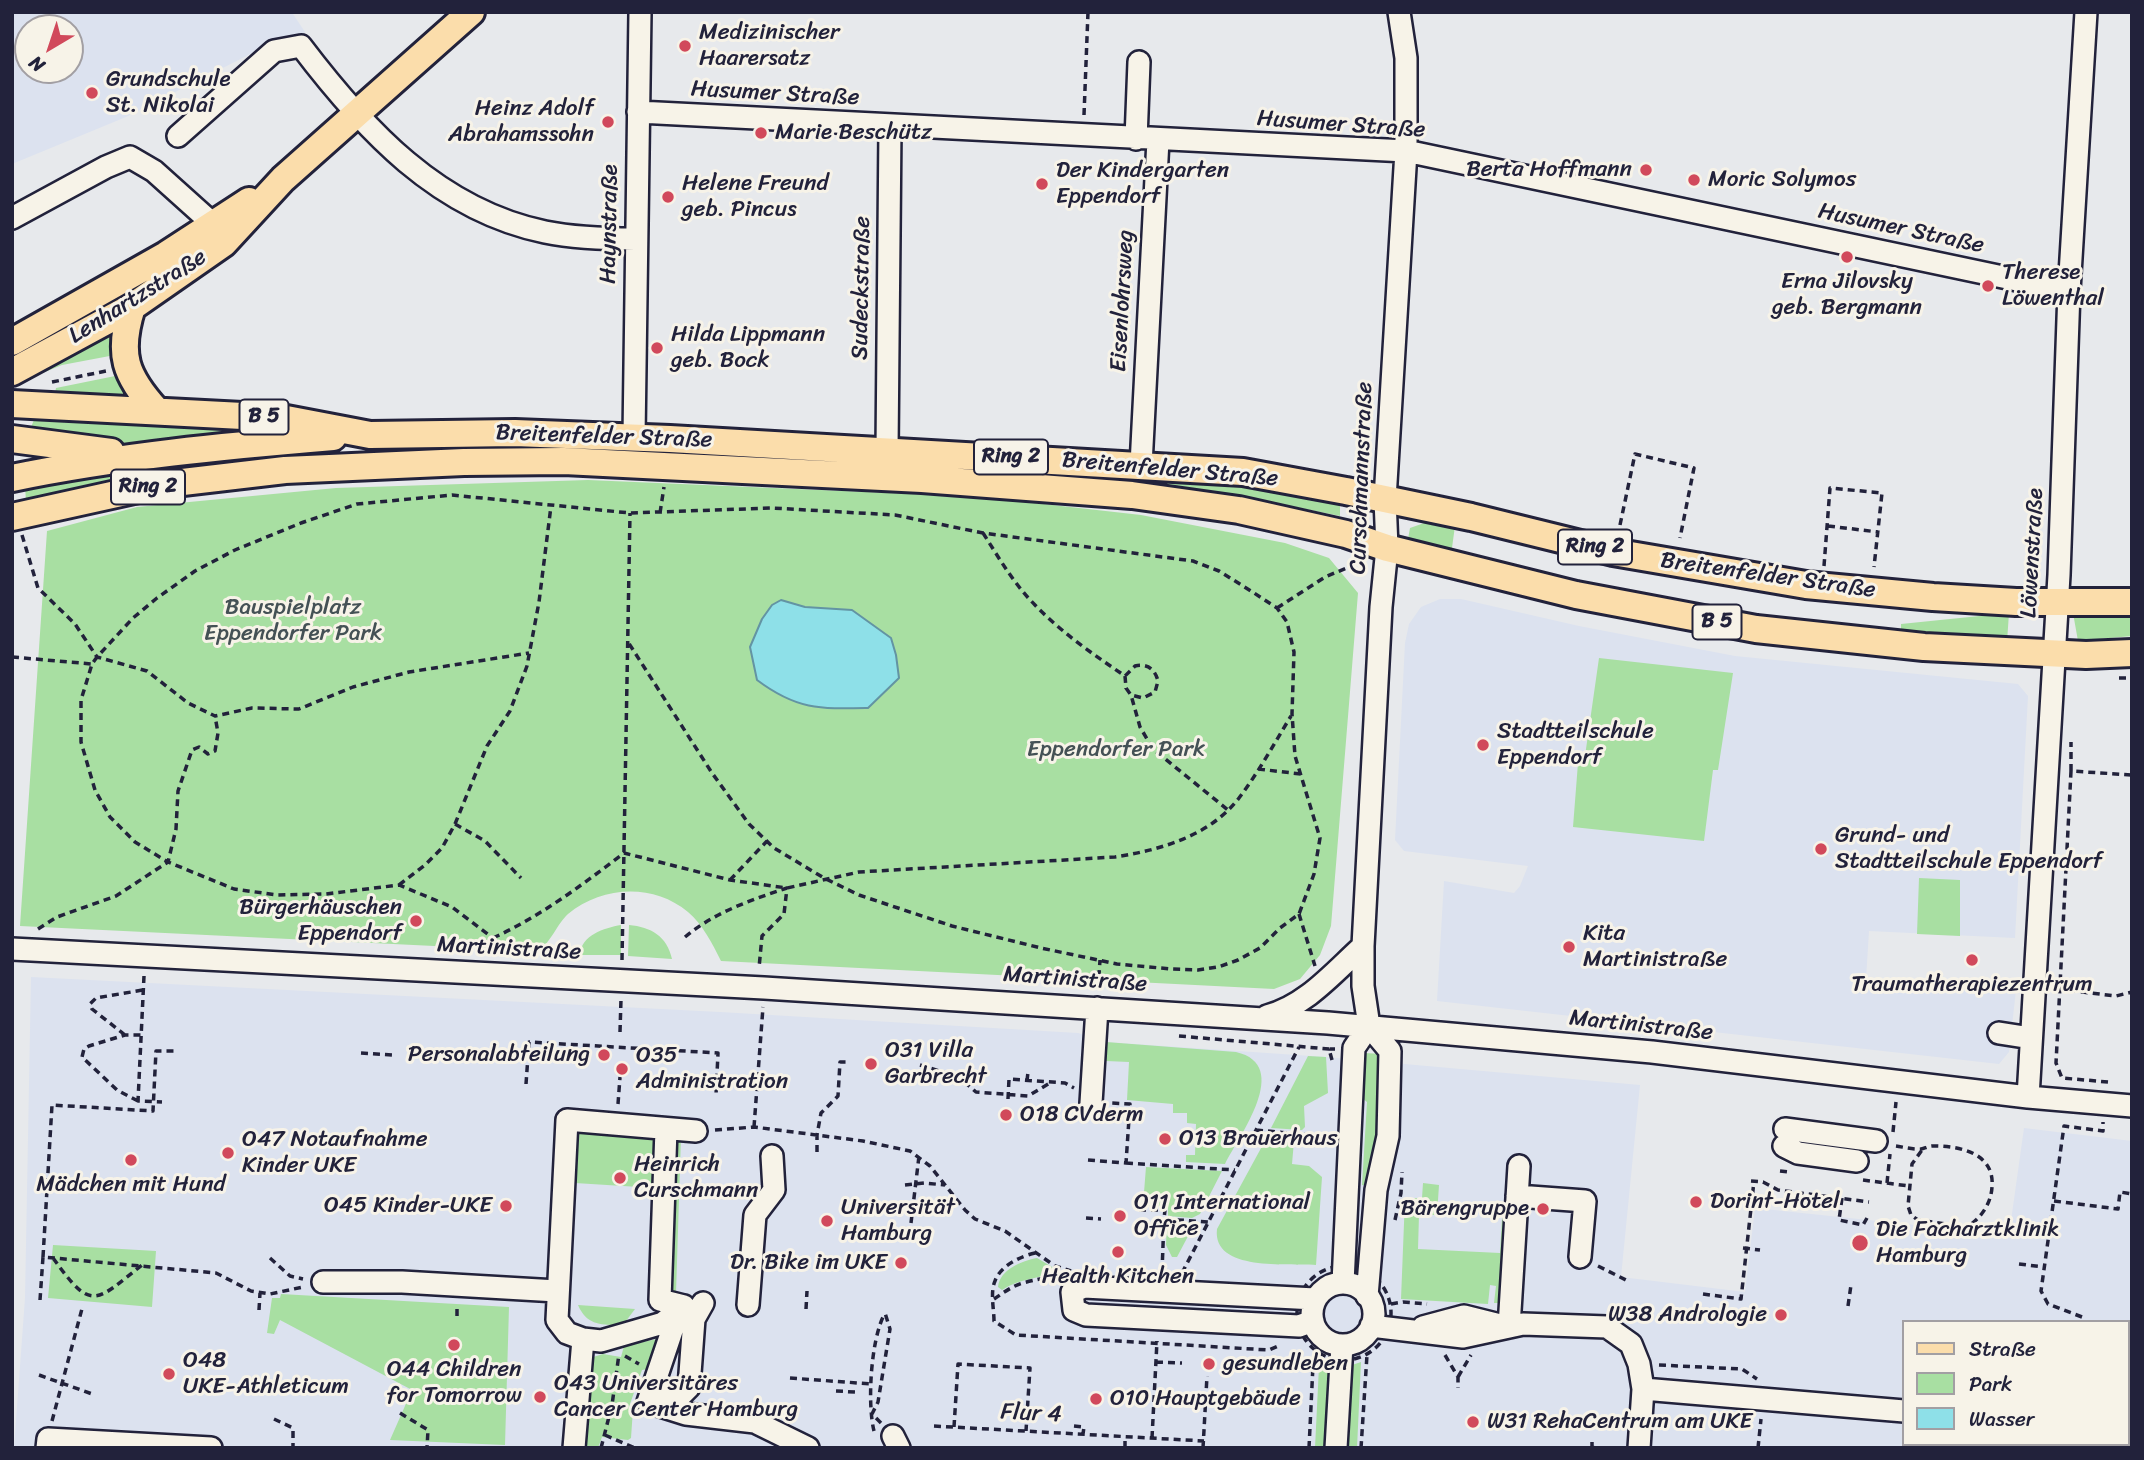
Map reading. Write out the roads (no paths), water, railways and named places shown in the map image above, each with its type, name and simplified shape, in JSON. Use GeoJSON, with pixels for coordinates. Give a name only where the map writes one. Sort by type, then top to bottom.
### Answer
{"type":"FeatureCollection","features":[{"type":"Feature","properties":{"kind":"main road","name":"Lenhartzstraße"},"geometry":{"type":"LineString","coordinates":[[12,372],[132,307],[223,243],[283,179],[471,12]]}},
{"type":"Feature","properties":{"kind":"main road","name":"Lenhartzstraße"},"geometry":{"type":"LineString","coordinates":[[12,342],[166,255],[283,179]]}},
{"type":"Feature","properties":{"kind":"main road"},"geometry":{"type":"LineString","coordinates":[[132,307],[124,350],[125,367],[133,382],[157,411]]}},
{"type":"Feature","properties":{"kind":"main road","name":"B 5"},"geometry":{"type":"LineString","coordinates":[[12,404],[157,411]]}},
{"type":"Feature","properties":{"kind":"main road","name":"Breitenfelder Straße"},"geometry":{"type":"LineString","coordinates":[[157,411],[281,418],[370,435],[515,433],[634,437],[1243,472],[1385,499],[1613,552],[1806,585],[2016,602],[2132,602]]}},
{"type":"Feature","properties":{"kind":"main road","name":"Ring 2"},"geometry":{"type":"LineString","coordinates":[[12,478],[89,464],[235,445],[370,435]]}},
{"type":"Feature","properties":{"kind":"main road","name":"B 5"},"geometry":{"type":"LineString","coordinates":[[12,439],[142,457],[285,470]]}},
{"type":"Feature","properties":{"kind":"main road","name":"Breitenfelder Straße"},"geometry":{"type":"LineString","coordinates":[[285,470],[565,461],[922,479],[1132,495],[1239,510],[1346,534],[1387,548],[1576,595],[1756,629],[1924,647],[2053,653],[2132,653]]}},
{"type":"Feature","properties":{"kind":"main road","name":"Ring 2"},"geometry":{"type":"LineString","coordinates":[[17,526],[157,485],[285,470]]}},
{"type":"Feature","properties":{"kind":"street","name":"Haynstraße"},"geometry":{"type":"LineString","coordinates":[[634,437],[640,12]]}},
{"type":"Feature","properties":{"kind":"street","name":"Curschmannstraße"},"geometry":{"type":"LineString","coordinates":[[1369,1026],[1363,986],[1363,946],[1381,607],[1387,548],[1385,499],[1406,151],[1406,58],[1399,12]]}},
{"type":"Feature","properties":{"kind":"street","name":"Löwenstraße"},"geometry":{"type":"LineString","coordinates":[[2028,1097],[2057,601],[2069,291],[2086,12]]}},
{"type":"Feature","properties":{"kind":"street"},"geometry":{"type":"LineString","coordinates":[[178,136],[274,51],[301,46],[355,114],[419,174],[443,190],[521,226],[563,235],[635,239]]}},
{"type":"Feature","properties":{"kind":"street"},"geometry":{"type":"LineString","coordinates":[[1136,139],[1139,62]]}},
{"type":"Feature","properties":{"kind":"street","name":"Husumer Straße"},"geometry":{"type":"LineString","coordinates":[[638,112],[890,127],[1406,151],[2069,291]]}},
{"type":"Feature","properties":{"kind":"street","name":"Sudeckstraße"},"geometry":{"type":"LineString","coordinates":[[887,450],[890,127]]}},
{"type":"Feature","properties":{"kind":"street","name":"Eisenlohrsweg"},"geometry":{"type":"LineString","coordinates":[[1141,465],[1158,140]]}},
{"type":"Feature","properties":{"kind":"street"},"geometry":{"type":"LineString","coordinates":[[12,218],[106,167],[130,157],[154,171],[213,224]]}},
{"type":"Feature","properties":{"kind":"street"},"geometry":{"type":"LineString","coordinates":[[1256,1019],[1280,1013],[1300,1002],[1363,946]]}},
{"type":"Feature","properties":{"kind":"street","name":"Martinistraße"},"geometry":{"type":"LineString","coordinates":[[12,949],[761,987],[1369,1026],[1652,1052],[2028,1097],[2132,1106]]}},
{"type":"Feature","properties":{"kind":"street"},"geometry":{"type":"LineString","coordinates":[[1091,1096],[1097,1008]]}},
{"type":"Feature","properties":{"kind":"street"},"geometry":{"type":"LineString","coordinates":[[1336,1448],[1336,1353],[1319,1334],[1086,1315],[1074,1310],[1072,1292],[1084,1287],[1307,1299],[1343,1274],[1354,1048],[1369,1026],[1390,1051],[1388,1136],[1376,1191],[1367,1296]]}},
{"type":"Feature","properties":{"kind":"street"},"geometry":{"type":"LineString","coordinates":[[1999,1033],[2031,1038]]}},
{"type":"Feature","properties":{"kind":"street"},"geometry":{"type":"LineString","coordinates":[[689,1306],[663,1323],[601,1341],[583,1339],[567,1333],[557,1320],[568,1120],[696,1131]]}},
{"type":"Feature","properties":{"kind":"street"},"geometry":{"type":"LineString","coordinates":[[666,1129],[660,1300],[689,1306]]}},
{"type":"Feature","properties":{"kind":"street"},"geometry":{"type":"LineString","coordinates":[[1857,1161],[1798,1153],[1784,1138],[1884,1143]]}},
{"type":"Feature","properties":{"kind":"street"},"geometry":{"type":"LineString","coordinates":[[748,1305],[755,1215],[774,1190],[772,1156]]}},
{"type":"Feature","properties":{"kind":"street"},"geometry":{"type":"LineString","coordinates":[[1509,1327],[1519,1166]]}},
{"type":"Feature","properties":{"kind":"street"},"geometry":{"type":"LineString","coordinates":[[1517,1196],[1586,1201],[1580,1257]]}},
{"type":"Feature","properties":{"kind":"street"},"geometry":{"type":"LineString","coordinates":[[1343,1274],[1367,1296],[1380,1326]]}},
{"type":"Feature","properties":{"kind":"street"},"geometry":{"type":"LineString","coordinates":[[323,1282],[402,1282],[557,1291]]}},
{"type":"Feature","properties":{"kind":"street"},"geometry":{"type":"LineString","coordinates":[[1301,1331],[1312,1314],[1307,1299]]}},
{"type":"Feature","properties":{"kind":"street"},"geometry":{"type":"LineString","coordinates":[[689,1306],[648,1402],[686,1414],[755,1422],[808,1448]]}},
{"type":"Feature","properties":{"kind":"street"},"geometry":{"type":"LineString","coordinates":[[652,1389],[681,1395],[689,1387],[694,1319],[689,1306]]}},
{"type":"Feature","properties":{"kind":"street"},"geometry":{"type":"LineString","coordinates":[[1336,1353],[1380,1326],[1463,1337],[1509,1327],[1542,1324],[1607,1327],[1631,1345],[1639,1364],[1643,1389],[1639,1448]]}},
{"type":"Feature","properties":{"kind":"street"},"geometry":{"type":"LineString","coordinates":[[574,1448],[583,1339]]}},
{"type":"Feature","properties":{"kind":"street"},"geometry":{"type":"LineString","coordinates":[[1643,1389],[1902,1411]]}},
{"type":"Feature","properties":{"kind":"street"},"geometry":{"type":"LineString","coordinates":[[48,1443],[211,1448]]}},
{"type":"Feature","properties":{"kind":"water"},"geometry":{"type":"Polygon","coordinates":[[[781,600],[805,607],[852,610],[891,638],[899,678],[868,708],[810,706],[771,690],[757,680],[750,647],[762,619],[772,605],[781,600]]]}},
{"type":"Feature","properties":{"kind":"place","name":"Medizinischer Haarersatz"},"geometry":{"type":"Point","coordinates":[685,46]}},
{"type":"Feature","properties":{"kind":"place","name":"Grundschule St. Nikolai"},"geometry":{"type":"Point","coordinates":[92,93]}},
{"type":"Feature","properties":{"kind":"place","name":"Heinz Adolf Abrahamssohn"},"geometry":{"type":"Point","coordinates":[608,122]}},
{"type":"Feature","properties":{"kind":"place","name":"Marie Beschütz"},"geometry":{"type":"Point","coordinates":[761,133]}},
{"type":"Feature","properties":{"kind":"place","name":"Berta Hoffmann"},"geometry":{"type":"Point","coordinates":[1646,170]}},
{"type":"Feature","properties":{"kind":"place","name":"Moric Solymos"},"geometry":{"type":"Point","coordinates":[1694,180]}},
{"type":"Feature","properties":{"kind":"place","name":"Der Kindergarten Eppendorf"},"geometry":{"type":"Point","coordinates":[1042,184]}},
{"type":"Feature","properties":{"kind":"place","name":"Helene Freund geb. Pincus"},"geometry":{"type":"Point","coordinates":[668,197]}},
{"type":"Feature","properties":{"kind":"place","name":"Erna Jilovsky geb. Bergmann"},"geometry":{"type":"Point","coordinates":[1847,257]}},
{"type":"Feature","properties":{"kind":"place","name":"Therese Löwenthal"},"geometry":{"type":"Point","coordinates":[1988,286]}},
{"type":"Feature","properties":{"kind":"place","name":"Hilda Lippmann geb. Bock"},"geometry":{"type":"Point","coordinates":[657,348]}},
{"type":"Feature","properties":{"kind":"place","name":"Stadtteilschule Eppendorf"},"geometry":{"type":"Point","coordinates":[1483,745]}},
{"type":"Feature","properties":{"kind":"place","name":"Grund- und Stadtteilschule Eppendorf"},"geometry":{"type":"Point","coordinates":[1821,849]}},
{"type":"Feature","properties":{"kind":"place","name":"Bürgerhäuschen Eppendorf"},"geometry":{"type":"Point","coordinates":[416,921]}},
{"type":"Feature","properties":{"kind":"place","name":"Kita Martinistraße"},"geometry":{"type":"Point","coordinates":[1569,947]}},
{"type":"Feature","properties":{"kind":"place","name":"Traumatherapiezentrum"},"geometry":{"type":"Point","coordinates":[1972,960]}},
{"type":"Feature","properties":{"kind":"place","name":"Personalabteilung"},"geometry":{"type":"Point","coordinates":[604,1055]}},
{"type":"Feature","properties":{"kind":"place","name":"O31 Villa Garbrecht"},"geometry":{"type":"Point","coordinates":[871,1064]}},
{"type":"Feature","properties":{"kind":"place","name":"O35 Administration"},"geometry":{"type":"Point","coordinates":[622,1069]}},
{"type":"Feature","properties":{"kind":"place","name":"O18 CVderm"},"geometry":{"type":"Point","coordinates":[1006,1115]}},
{"type":"Feature","properties":{"kind":"place","name":"O13 Brauerhaus"},"geometry":{"type":"Point","coordinates":[1165,1139]}},
{"type":"Feature","properties":{"kind":"place","name":"O47 Notaufnahme Kinder UKE"},"geometry":{"type":"Point","coordinates":[228,1153]}},
{"type":"Feature","properties":{"kind":"place","name":"Mädchen mit Hund"},"geometry":{"type":"Point","coordinates":[131,1160]}},
{"type":"Feature","properties":{"kind":"place","name":"Heinrich Curschmann"},"geometry":{"type":"Point","coordinates":[620,1178]}},
{"type":"Feature","properties":{"kind":"place","name":"Dorint-Hotel"},"geometry":{"type":"Point","coordinates":[1696,1202]}},
{"type":"Feature","properties":{"kind":"place","name":"O45 Kinder-UKE"},"geometry":{"type":"Point","coordinates":[506,1206]}},
{"type":"Feature","properties":{"kind":"place","name":"Bärengruppe"},"geometry":{"type":"Point","coordinates":[1543,1209]}},
{"type":"Feature","properties":{"kind":"place","name":"O11 International Office"},"geometry":{"type":"Point","coordinates":[1120,1216]}},
{"type":"Feature","properties":{"kind":"place","name":"Universität Hamburg"},"geometry":{"type":"Point","coordinates":[827,1221]}},
{"type":"Feature","properties":{"kind":"place","name":"Die Facharztklinik Hamburg"},"geometry":{"type":"Point","coordinates":[1860,1243]}},
{"type":"Feature","properties":{"kind":"place","name":"Health Kitchen"},"geometry":{"type":"Point","coordinates":[1118,1252]}},
{"type":"Feature","properties":{"kind":"place","name":"Dr. Bike im UKE"},"geometry":{"type":"Point","coordinates":[901,1263]}},
{"type":"Feature","properties":{"kind":"place","name":"W38 Andrologie"},"geometry":{"type":"Point","coordinates":[1781,1315]}},
{"type":"Feature","properties":{"kind":"place","name":"O44 Children for Tomorrow"},"geometry":{"type":"Point","coordinates":[454,1345]}},
{"type":"Feature","properties":{"kind":"place","name":"gesundleben"},"geometry":{"type":"Point","coordinates":[1209,1364]}},
{"type":"Feature","properties":{"kind":"place","name":"O48 UKE-Athleticum"},"geometry":{"type":"Point","coordinates":[169,1374]}},
{"type":"Feature","properties":{"kind":"place","name":"O43 Universitäres Cancer Center Hamburg"},"geometry":{"type":"Point","coordinates":[540,1397]}},
{"type":"Feature","properties":{"kind":"place","name":"O10 Hauptgebäude"},"geometry":{"type":"Point","coordinates":[1096,1399]}},
{"type":"Feature","properties":{"kind":"place","name":"W31 RehaCentrum am UKE"},"geometry":{"type":"Point","coordinates":[1473,1422]}},
{"type":"Feature","properties":{"kind":"park label","name":"Bauspielplatz Eppendorfer Park"},"geometry":{"type":"Point","coordinates":[293,621]}},
{"type":"Feature","properties":{"kind":"park label","name":"Eppendorfer Park"},"geometry":{"type":"Point","coordinates":[1116,750]}}]}
